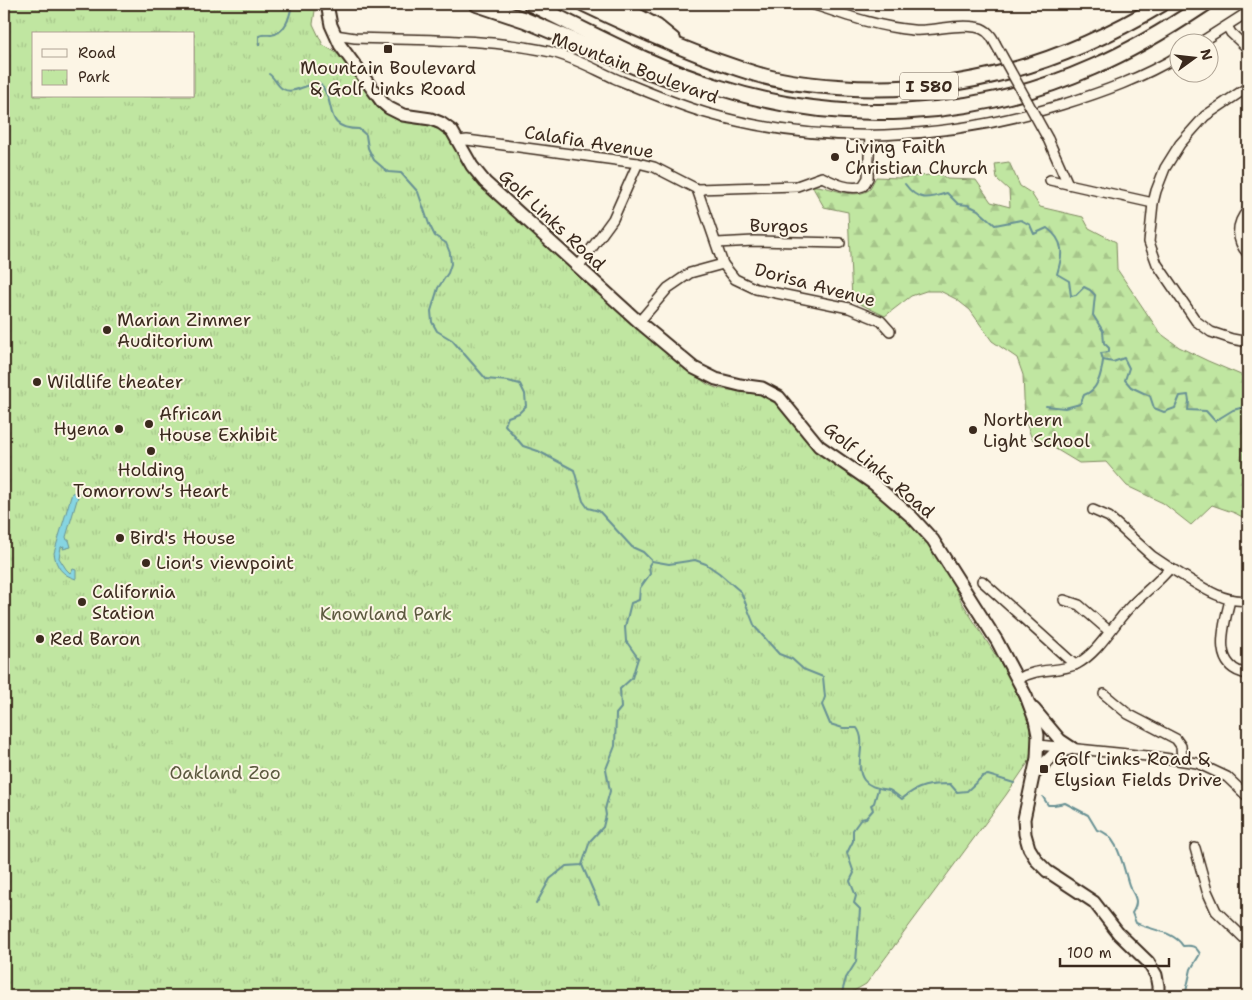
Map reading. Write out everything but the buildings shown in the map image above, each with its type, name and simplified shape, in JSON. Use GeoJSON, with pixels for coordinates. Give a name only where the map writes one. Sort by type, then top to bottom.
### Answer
{"type":"FeatureCollection","features":[{"type":"Feature","properties":{"kind":"highway"},"geometry":{"type":"LineString","coordinates":[[477,4],[543,26],[652,74],[752,97]]}},
{"type":"Feature","properties":{"kind":"highway","name":"I 580"},"geometry":{"type":"LineString","coordinates":[[531,4],[659,65],[704,83],[752,97],[819,109],[887,112],[958,106],[993,100],[1030,90],[1092,68],[1152,38],[1205,4]]}},
{"type":"Feature","properties":{"kind":"highway","name":"I 580"},"geometry":{"type":"LineString","coordinates":[[584,4],[639,31],[756,74],[788,81],[854,88],[921,87],[989,77],[1054,58],[1112,32],[1162,4]]}},
{"type":"Feature","properties":{"kind":"highway"},"geometry":{"type":"LineString","coordinates":[[615,4],[657,27],[685,49]]}},
{"type":"Feature","properties":{"kind":"main road","name":"Golf Links Road"},"geometry":{"type":"LineString","coordinates":[[327,4],[335,35],[340,45],[377,96],[389,108],[403,115],[431,119],[452,131],[472,166],[485,182],[639,322],[694,368],[716,379],[762,388],[779,397],[819,446],[874,484],[912,517],[933,540],[997,641],[1030,704],[1037,727],[1038,745],[1024,818],[1025,834],[1033,854],[1047,871],[1094,902],[1118,933],[1148,962],[1156,975],[1158,996]]}},
{"type":"Feature","properties":{"kind":"main road"},"geometry":{"type":"LineString","coordinates":[[1030,704],[1060,740],[1072,748]]}},
{"type":"Feature","properties":{"kind":"main road"},"geometry":{"type":"LineString","coordinates":[[1033,775],[1054,754],[1072,748]]}},
{"type":"Feature","properties":{"kind":"street"},"geometry":{"type":"LineString","coordinates":[[812,4],[851,18],[876,24],[914,30],[974,26],[988,32],[1048,140],[1068,184]]}},
{"type":"Feature","properties":{"kind":"street"},"geometry":{"type":"LineString","coordinates":[[1217,32],[1248,12]]}},
{"type":"Feature","properties":{"kind":"street"},"geometry":{"type":"LineString","coordinates":[[1227,26],[1231,33],[1248,49]]}},
{"type":"Feature","properties":{"kind":"street","name":"Mountain Boulevard"},"geometry":{"type":"LineString","coordinates":[[335,35],[354,38],[475,42],[545,51],[573,59],[666,100],[730,119],[803,132],[842,135],[920,134],[1018,117],[1119,86],[1170,61]]}},
{"type":"Feature","properties":{"kind":"street"},"geometry":{"type":"LineString","coordinates":[[1248,88],[1205,116],[1180,144],[1165,168],[1153,203],[1149,242],[1157,264],[1196,320],[1212,332],[1248,342]]}},
{"type":"Feature","properties":{"kind":"street"},"geometry":{"type":"LineString","coordinates":[[697,190],[797,186],[822,177],[842,185],[860,188],[866,184],[868,178],[870,135]]}},
{"type":"Feature","properties":{"kind":"street","name":"Calafia Avenue"},"geometry":{"type":"LineString","coordinates":[[458,141],[466,140],[638,163],[654,167],[697,190]]}},
{"type":"Feature","properties":{"kind":"street"},"geometry":{"type":"LineString","coordinates":[[578,267],[613,219],[638,163]]}},
{"type":"Feature","properties":{"kind":"street"},"geometry":{"type":"LineString","coordinates":[[1050,180],[1153,203]]}},
{"type":"Feature","properties":{"kind":"street","name":"Dorisa Avenue"},"geometry":{"type":"LineString","coordinates":[[697,190],[724,264],[735,279],[756,289],[849,308],[881,321],[890,331]]}},
{"type":"Feature","properties":{"kind":"street"},"geometry":{"type":"LineString","coordinates":[[1248,210],[1238,227],[1242,247],[1248,254]]}},
{"type":"Feature","properties":{"kind":"street","name":"Burgos"},"geometry":{"type":"LineString","coordinates":[[716,243],[754,241],[840,243]]}},
{"type":"Feature","properties":{"kind":"street"},"geometry":{"type":"LineString","coordinates":[[639,322],[668,288],[690,273],[724,264]]}},
{"type":"Feature","properties":{"kind":"street"},"geometry":{"type":"LineString","coordinates":[[1094,510],[1109,517],[1152,556],[1170,568],[1230,600],[1248,600]]}},
{"type":"Feature","properties":{"kind":"street"},"geometry":{"type":"LineString","coordinates":[[1018,679],[1035,671],[1075,665],[1095,650],[1127,610],[1170,568]]}},
{"type":"Feature","properties":{"kind":"street"},"geometry":{"type":"LineString","coordinates":[[982,581],[1075,665]]}},
{"type":"Feature","properties":{"kind":"street"},"geometry":{"type":"LineString","coordinates":[[1064,600],[1080,606],[1110,631]]}},
{"type":"Feature","properties":{"kind":"street"},"geometry":{"type":"LineString","coordinates":[[1230,600],[1222,638],[1222,647],[1224,655],[1235,669],[1248,674]]}},
{"type":"Feature","properties":{"kind":"street"},"geometry":{"type":"LineString","coordinates":[[1104,694],[1128,714],[1176,739],[1181,746],[1182,760]]}},
{"type":"Feature","properties":{"kind":"street"},"geometry":{"type":"LineString","coordinates":[[1038,745],[1197,763],[1218,772],[1236,784],[1248,797]]}},
{"type":"Feature","properties":{"kind":"street"},"geometry":{"type":"LineString","coordinates":[[1195,848],[1207,891],[1216,912],[1248,942]]}},
{"type":"Feature","properties":{"kind":"green space","name":"Knowland Park"},"geometry":{"type":"Polygon","coordinates":[[[4,4],[316,4],[313,24],[323,45],[345,60],[381,111],[404,122],[430,126],[445,132],[452,139],[473,177],[487,192],[666,353],[707,384],[716,388],[755,392],[771,399],[779,405],[819,453],[857,478],[911,522],[930,543],[949,574],[961,601],[1012,681],[1028,720],[1033,746],[1032,757],[866,984],[845,996],[4,996],[4,4]]]}},
{"type":"Feature","properties":{"kind":"green space"},"geometry":{"type":"Polygon","coordinates":[[[1009,162],[1020,186],[1031,193],[1040,207],[1083,217],[1089,228],[1116,242],[1117,269],[1160,333],[1179,347],[1248,378],[1248,520],[1212,505],[1191,525],[1163,503],[1127,486],[1106,462],[1079,463],[1044,442],[1032,439],[1025,420],[1023,375],[1017,358],[992,341],[970,310],[956,299],[940,291],[926,291],[911,296],[885,316],[852,300],[848,212],[824,207],[812,186],[855,194],[869,190],[876,177],[900,178],[940,174],[947,179],[976,180],[991,202],[1010,207],[1009,190],[997,179],[995,164],[1009,162]]]}},
{"type":"Feature","properties":{"kind":"water"},"geometry":{"type":"Polygon","coordinates":[[[78,491],[66,537],[71,547],[63,549],[64,546],[61,547],[59,558],[70,573],[73,569],[76,570],[76,579],[60,570],[54,553],[72,493],[78,491]]]}},
{"type":"Feature","properties":{"kind":"waterway"},"geometry":{"type":"LineString","coordinates":[[259,45],[259,36],[276,34],[284,27],[292,4]]}},
{"type":"Feature","properties":{"kind":"waterway"},"geometry":{"type":"LineString","coordinates":[[269,74],[281,88],[291,91],[319,83],[325,90],[334,119],[339,124],[347,128],[359,129],[366,135],[368,148],[374,160],[388,172],[401,173],[418,192],[435,236],[446,243],[450,253],[451,264],[448,273],[438,288],[431,311],[432,322],[437,331],[452,340],[486,379],[520,384],[525,394],[526,406],[519,413],[508,417],[505,425],[523,446],[538,451],[574,470],[583,501],[588,508],[599,511],[632,547],[643,552],[652,561],[669,564],[695,560],[706,564],[741,592],[755,627],[779,654],[792,659],[803,669],[823,677],[825,697],[822,705],[830,724],[843,728],[857,728],[861,740],[860,768],[866,783],[889,790],[902,799],[913,791],[930,785],[950,784],[957,792],[967,791],[983,776],[988,775],[1014,783]]}},
{"type":"Feature","properties":{"kind":"waterway"},"geometry":{"type":"LineString","coordinates":[[905,184],[914,194],[924,198],[947,193],[958,204],[968,205],[978,210],[995,225],[1021,220],[1030,225],[1034,234],[1047,228],[1053,233],[1060,243],[1061,249],[1057,274],[1069,281],[1071,296],[1076,295],[1084,287],[1095,295],[1093,315],[1103,331],[1104,343],[1109,348],[1109,352],[1101,353],[1103,360],[1113,362],[1124,358],[1129,368],[1125,380],[1131,387],[1150,396],[1154,408],[1164,412],[1175,408],[1180,396],[1188,395],[1188,410],[1206,411],[1215,421],[1233,410],[1248,406]]}},
{"type":"Feature","properties":{"kind":"waterway"},"geometry":{"type":"LineString","coordinates":[[1046,406],[1065,408],[1080,404],[1084,395],[1096,386],[1103,361]]}},
{"type":"Feature","properties":{"kind":"waterway"},"geometry":{"type":"LineString","coordinates":[[536,904],[550,879],[566,866],[582,865],[590,841],[603,827],[610,791],[606,769],[615,746],[616,714],[621,708],[620,689],[632,678],[638,658],[626,641],[625,627],[631,603],[639,600],[640,588],[650,574],[649,565],[651,562]]}},
{"type":"Feature","properties":{"kind":"waterway"},"geometry":{"type":"LineString","coordinates":[[841,996],[846,978],[856,962],[860,909],[854,903],[856,896],[850,881],[854,873],[847,853],[853,841],[853,830],[861,819],[866,818],[873,810],[871,805],[874,803],[878,789]]}},
{"type":"Feature","properties":{"kind":"waterway"},"geometry":{"type":"LineString","coordinates":[[1043,797],[1048,805],[1065,803],[1088,815],[1097,830],[1104,832],[1110,837],[1119,852],[1129,885],[1135,897],[1136,905],[1132,913],[1136,923],[1168,934],[1183,946],[1197,949],[1200,954],[1191,969],[1185,996]]}},
{"type":"Feature","properties":{"kind":"waterway"},"geometry":{"type":"LineString","coordinates":[[582,865],[599,904]]}},
{"type":"Feature","properties":{"kind":"place","name":"Mountain Boulevard & Golf Links Road"},"geometry":{"type":"Point","coordinates":[388,49]}},
{"type":"Feature","properties":{"kind":"place","name":"Living Faith Christian Church"},"geometry":{"type":"Point","coordinates":[835,157]}},
{"type":"Feature","properties":{"kind":"place","name":"Marian Zimmer Auditorium"},"geometry":{"type":"Point","coordinates":[107,330]}},
{"type":"Feature","properties":{"kind":"place","name":"Wildlife theater"},"geometry":{"type":"Point","coordinates":[37,382]}},
{"type":"Feature","properties":{"kind":"place","name":"African House Exhibit"},"geometry":{"type":"Point","coordinates":[149,424]}},
{"type":"Feature","properties":{"kind":"place","name":"Hyena"},"geometry":{"type":"Point","coordinates":[119,429]}},
{"type":"Feature","properties":{"kind":"place","name":"Northern Light School"},"geometry":{"type":"Point","coordinates":[973,430]}},
{"type":"Feature","properties":{"kind":"place","name":"Holding Tomorrow's Heart"},"geometry":{"type":"Point","coordinates":[151,451]}},
{"type":"Feature","properties":{"kind":"place","name":"Bird's House"},"geometry":{"type":"Point","coordinates":[120,538]}},
{"type":"Feature","properties":{"kind":"place","name":"Lion's viewpoint"},"geometry":{"type":"Point","coordinates":[146,563]}},
{"type":"Feature","properties":{"kind":"place","name":"California Station"},"geometry":{"type":"Point","coordinates":[82,602]}},
{"type":"Feature","properties":{"kind":"place","name":"Red Baron"},"geometry":{"type":"Point","coordinates":[40,639]}},
{"type":"Feature","properties":{"kind":"place","name":"Golf Links Road & Elysian Fields Drive"},"geometry":{"type":"Point","coordinates":[1044,769]}},
{"type":"Feature","properties":{"kind":"park label","name":"Oakland Zoo"},"geometry":{"type":"Point","coordinates":[225,773]}}]}
